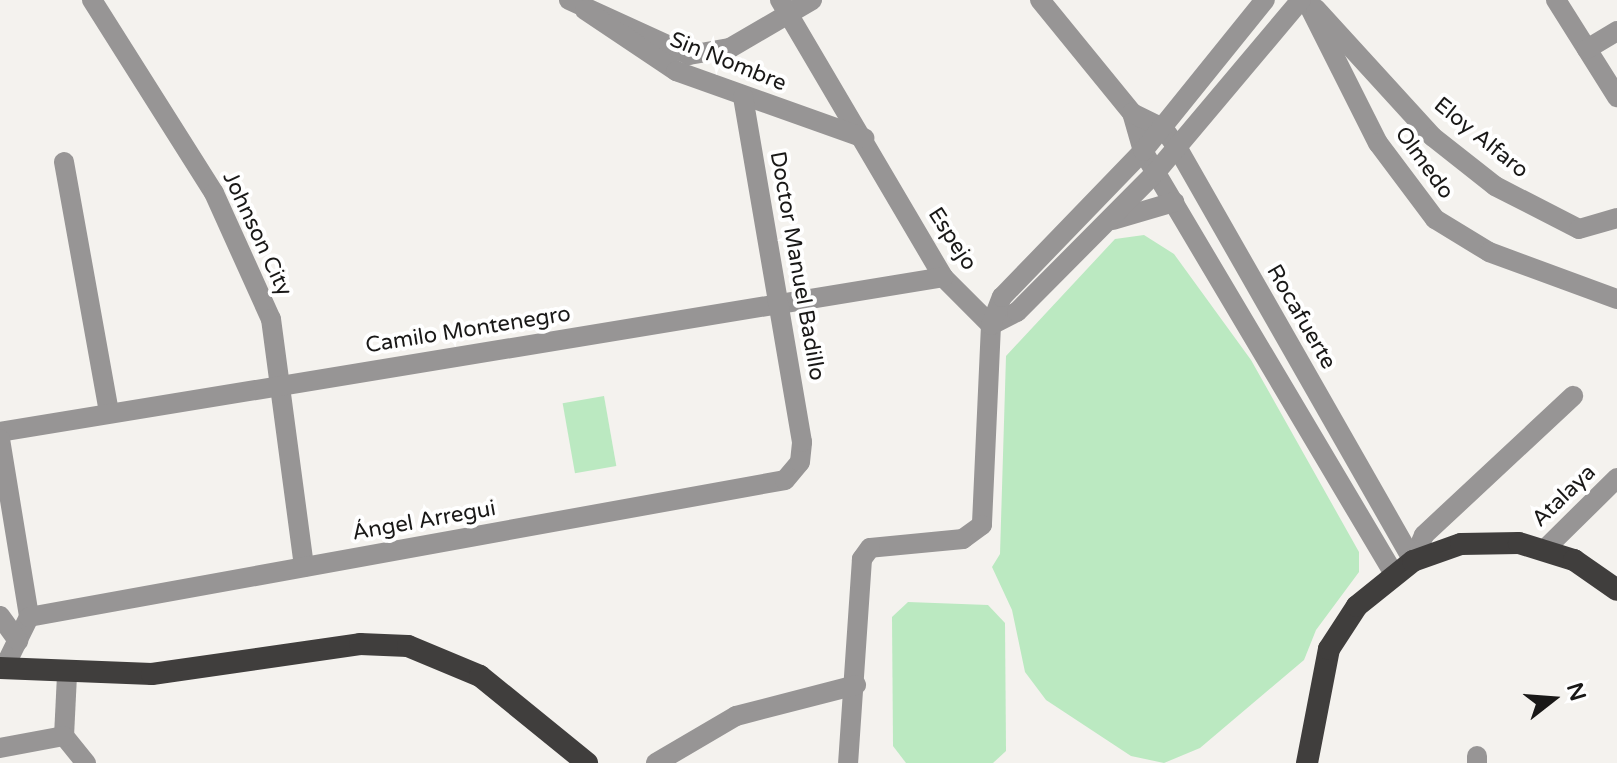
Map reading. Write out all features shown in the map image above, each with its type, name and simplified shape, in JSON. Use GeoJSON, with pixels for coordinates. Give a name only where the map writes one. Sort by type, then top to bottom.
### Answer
{"type":"FeatureCollection","features":[{"type":"Feature","properties":{"kind":"highway"},"geometry":{"type":"LineString","coordinates":[[1307,763],[1329,649],[1357,606],[1403,568],[1493,540],[1545,549],[1617,590]]}},
{"type":"Feature","properties":{"kind":"highway"},"geometry":{"type":"LineString","coordinates":[[1,666],[67,675],[152,674],[360,644],[408,646],[480,676],[587,763]]}},
{"type":"Feature","properties":{"kind":"street","name":"Johnson City"},"geometry":{"type":"LineString","coordinates":[[92,0],[214,193],[271,319],[304,567]]}},
{"type":"Feature","properties":{"kind":"street"},"geometry":{"type":"LineString","coordinates":[[577,5],[689,55],[730,48],[784,7],[812,0]]}},
{"type":"Feature","properties":{"kind":"street","name":"Rocafuerte"},"geometry":{"type":"LineString","coordinates":[[1040,0],[1132,113],[1143,151],[1403,568]]}},
{"type":"Feature","properties":{"kind":"street"},"geometry":{"type":"LineString","coordinates":[[848,763],[856,685],[862,559],[870,548],[963,539],[982,525],[991,325],[1002,297],[1143,151],[1265,0]]}},
{"type":"Feature","properties":{"kind":"street"},"geometry":{"type":"LineString","coordinates":[[991,325],[1017,312],[1156,172],[1305,0]]}},
{"type":"Feature","properties":{"kind":"street","name":"Eloy Alfaro"},"geometry":{"type":"LineString","coordinates":[[1305,0],[1433,137],[1495,186],[1579,229],[1617,218]]}},
{"type":"Feature","properties":{"kind":"street","name":"Olmedo"},"geometry":{"type":"LineString","coordinates":[[1305,0],[1378,143],[1435,219],[1489,252],[1617,299]]}},
{"type":"Feature","properties":{"kind":"street"},"geometry":{"type":"LineString","coordinates":[[1556,0],[1617,97]]}},
{"type":"Feature","properties":{"kind":"street","name":"Sin Nombre"},"geometry":{"type":"LineString","coordinates":[[577,5],[676,71],[864,138]]}},
{"type":"Feature","properties":{"kind":"street","name":"Espejo"},"geometry":{"type":"LineString","coordinates":[[784,7],[864,138],[943,277],[991,325]]}},
{"type":"Feature","properties":{"kind":"street"},"geometry":{"type":"LineString","coordinates":[[1587,49],[1617,31]]}},
{"type":"Feature","properties":{"kind":"street","name":"Doctor Manuel Badillo"},"geometry":{"type":"LineString","coordinates":[[743,97],[782,305],[802,442]]}},
{"type":"Feature","properties":{"kind":"street","name":"Rocafuerte"},"geometry":{"type":"LineString","coordinates":[[1132,113],[1163,128],[1177,147],[1403,568]]}},
{"type":"Feature","properties":{"kind":"street"},"geometry":{"type":"LineString","coordinates":[[64,162],[109,413]]}},
{"type":"Feature","properties":{"kind":"street"},"geometry":{"type":"LineString","coordinates":[[1102,224],[1174,202]]}},
{"type":"Feature","properties":{"kind":"street","name":"Camilo Montenegro"},"geometry":{"type":"LineString","coordinates":[[0,432],[943,277]]}},
{"type":"Feature","properties":{"kind":"street"},"geometry":{"type":"LineString","coordinates":[[1403,568],[1424,535],[1573,396]]}},
{"type":"Feature","properties":{"kind":"street"},"geometry":{"type":"LineString","coordinates":[[0,439],[29,617],[1,666]]}},
{"type":"Feature","properties":{"kind":"street","name":"Ángel Arregui"},"geometry":{"type":"LineString","coordinates":[[29,617],[785,480],[800,462],[802,442]]}},
{"type":"Feature","properties":{"kind":"street","name":"Atalaya"},"geometry":{"type":"LineString","coordinates":[[1545,549],[1617,478]]}},
{"type":"Feature","properties":{"kind":"street"},"geometry":{"type":"LineString","coordinates":[[0,616],[18,641]]}},
{"type":"Feature","properties":{"kind":"street"},"geometry":{"type":"LineString","coordinates":[[67,675],[64,736],[86,763]]}},
{"type":"Feature","properties":{"kind":"street"},"geometry":{"type":"LineString","coordinates":[[656,763],[736,716],[856,685]]}},
{"type":"Feature","properties":{"kind":"street"},"geometry":{"type":"LineString","coordinates":[[0,748],[64,736]]}},
{"type":"Feature","properties":{"kind":"green space"},"geometry":{"type":"Polygon","coordinates":[[[1144,235],[1174,254],[1251,360],[1359,552],[1359,572],[1316,630],[1304,660],[1200,748],[1164,763],[1131,756],[1046,700],[1025,672],[1012,610],[992,567],[1000,554],[1006,356],[1115,239],[1144,235]]]}},
{"type":"Feature","properties":{"kind":"green space"},"geometry":{"type":"Polygon","coordinates":[[[604,396],[616,466],[575,473],[563,403],[604,396]]]}},
{"type":"Feature","properties":{"kind":"green space"},"geometry":{"type":"Polygon","coordinates":[[[908,602],[988,605],[1005,623],[1006,751],[993,763],[906,763],[893,746],[892,617],[908,602]]]}}]}
